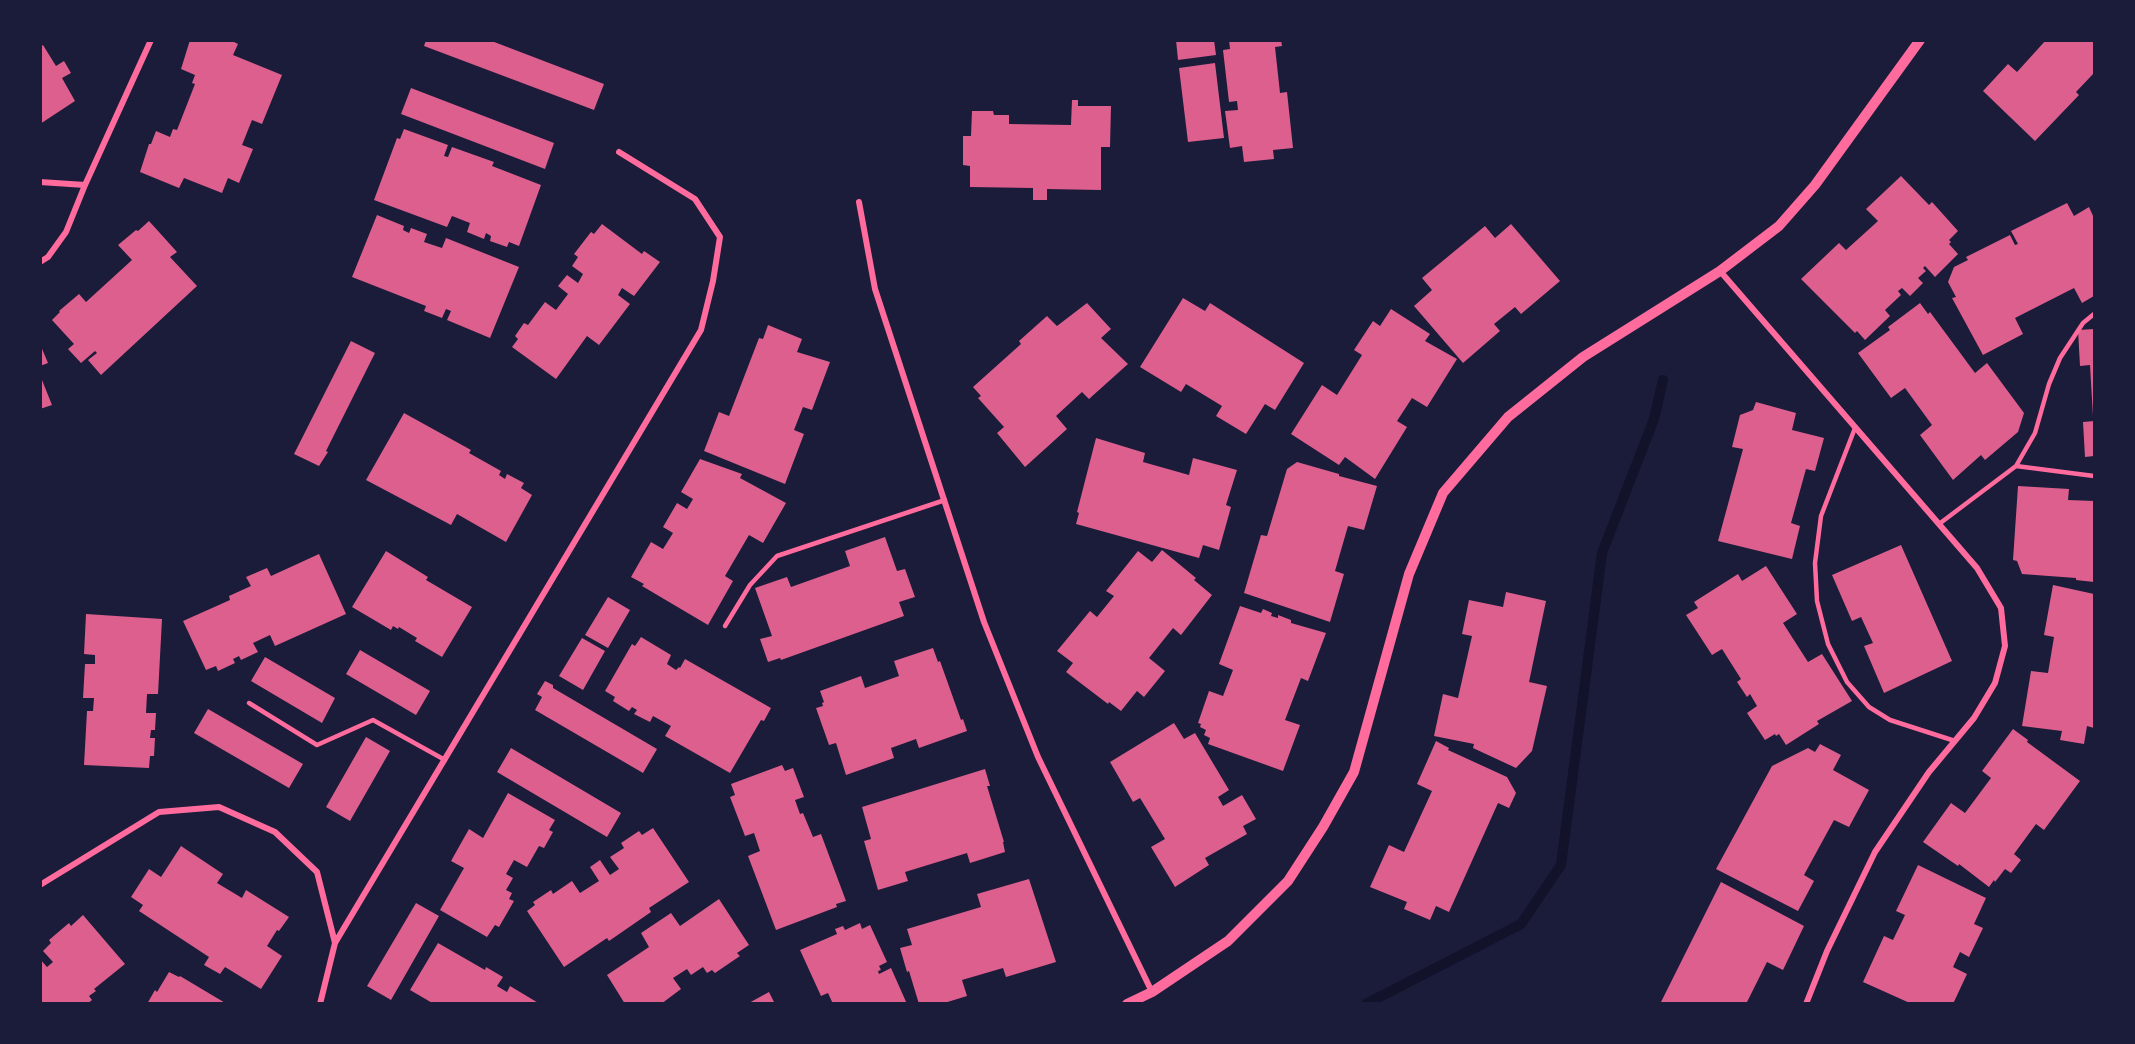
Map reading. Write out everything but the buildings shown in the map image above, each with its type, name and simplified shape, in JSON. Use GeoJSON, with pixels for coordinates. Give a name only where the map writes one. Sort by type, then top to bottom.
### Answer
{"type":"FeatureCollection","features":[{"type":"Feature","properties":{"kind":"street"},"geometry":{"type":"LineString","coordinates":[[40,262],[48,257],[66,232],[151,40]]}},
{"type":"Feature","properties":{"kind":"street"},"geometry":{"type":"LineString","coordinates":[[1127,1004],[1152,992],[1228,941],[1288,881],[1323,827],[1354,772],[1409,574],[1443,493],[1508,417],[1583,357],[1720,271],[1779,226],[1815,185],[1920,40]]}},
{"type":"Feature","properties":{"kind":"street"},"geometry":{"type":"LineString","coordinates":[[320,1004],[335,943],[702,330],[720,237],[695,199],[619,152]]}},
{"type":"Feature","properties":{"kind":"street"},"geometry":{"type":"LineString","coordinates":[[40,182],[85,185]]}},
{"type":"Feature","properties":{"kind":"street"},"geometry":{"type":"LineString","coordinates":[[858,202],[875,289],[984,622],[1038,757],[1152,992]]}},
{"type":"Feature","properties":{"kind":"street"},"geometry":{"type":"LineString","coordinates":[[1720,271],[1977,568],[2001,608],[2005,646],[1995,683],[1974,718],[1929,772],[1875,852],[1827,951],[1806,1004]]}},
{"type":"Feature","properties":{"kind":"street"},"geometry":{"type":"LineString","coordinates":[[40,885],[159,812],[219,807],[275,832],[317,872],[335,943]]}},
{"type":"Feature","properties":{"kind":"lane"},"geometry":{"type":"LineString","coordinates":[[1939,524],[2016,466],[2035,433],[2049,384],[2060,358],[2083,322],[2094,314]]}},
{"type":"Feature","properties":{"kind":"lane"},"geometry":{"type":"LineString","coordinates":[[1856,427],[1821,516],[1815,563],[1817,601],[1828,644],[1847,682],[1869,707],[1890,720],[1954,741]]}},
{"type":"Feature","properties":{"kind":"lane"},"geometry":{"type":"LineString","coordinates":[[2016,466],[2094,476]]}},
{"type":"Feature","properties":{"kind":"lane"},"geometry":{"type":"LineString","coordinates":[[725,626],[750,585],[777,556],[945,500]]}},
{"type":"Feature","properties":{"kind":"lane"},"geometry":{"type":"LineString","coordinates":[[249,703],[317,745],[373,720],[445,760]]}},
{"type":"Feature","properties":{"kind":"waterway"},"geometry":{"type":"LineString","coordinates":[[1366,1004],[1521,924],[1561,865],[1602,553],[1654,419],[1663,380]]}}]}
